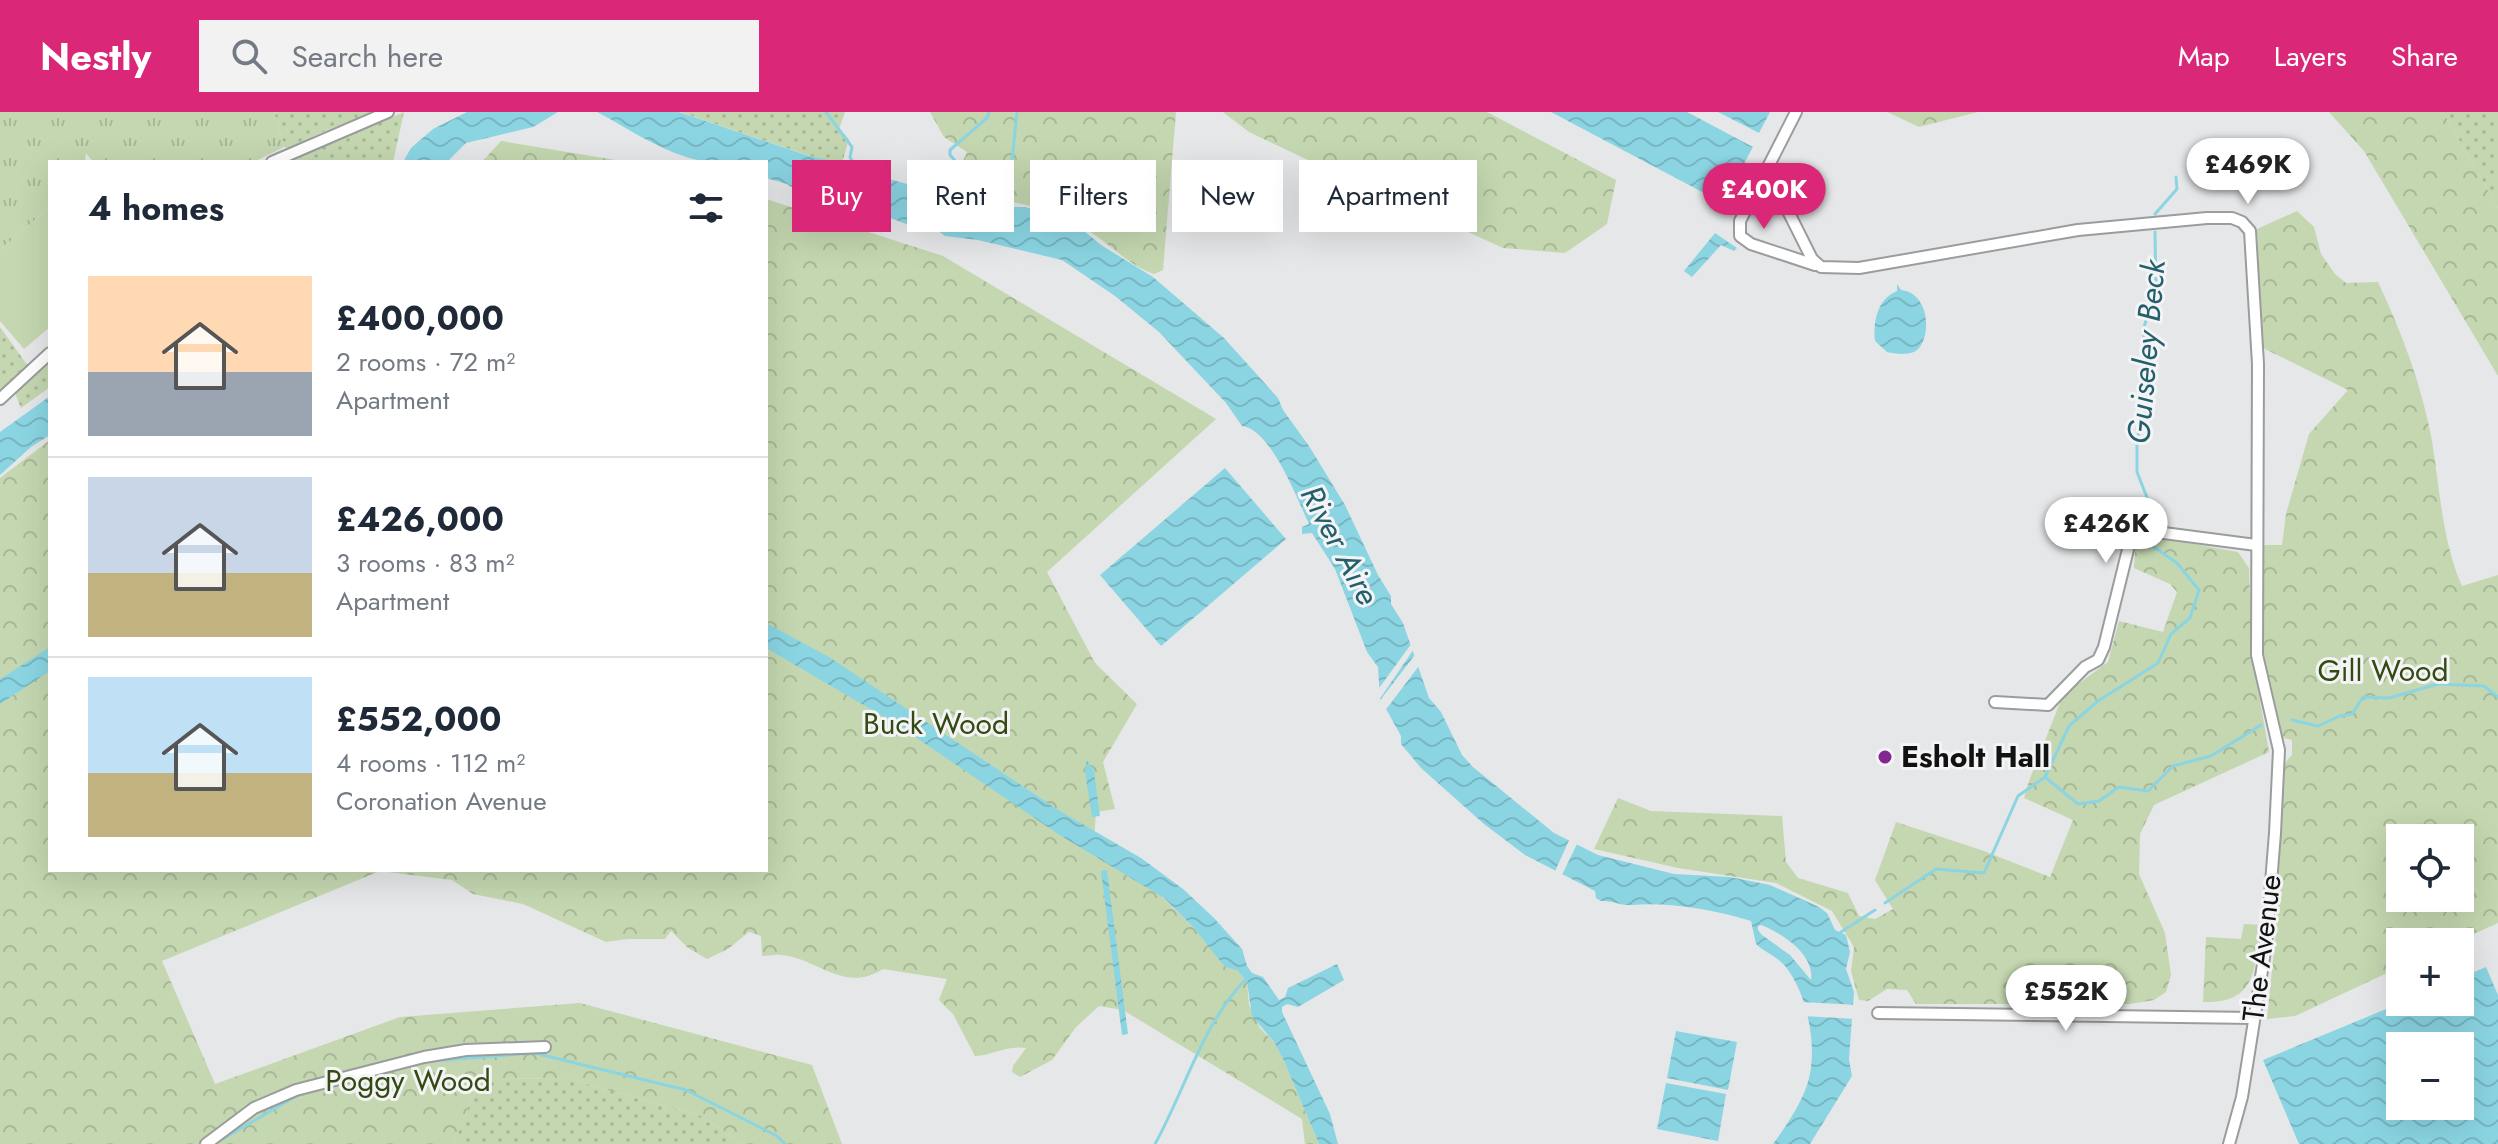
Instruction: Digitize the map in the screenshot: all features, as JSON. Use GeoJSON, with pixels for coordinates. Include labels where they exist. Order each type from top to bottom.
{"type":"FeatureCollection","features":[{"type":"Feature","properties":{"kind":"street"},"geometry":{"type":"LineString","coordinates":[[277,160],[388,112]]}},
{"type":"Feature","properties":{"kind":"street"},"geometry":{"type":"LineString","coordinates":[[1796,112],[1740,221],[1740,236],[1745,242],[1821,267]]}},
{"type":"Feature","properties":{"kind":"street"},"geometry":{"type":"LineString","coordinates":[[1767,169],[1812,259],[1821,267]]}},
{"type":"Feature","properties":{"kind":"street","name":"The Avenue"},"geometry":{"type":"LineString","coordinates":[[1821,267],[1859,268],[2078,230],[2216,218],[2232,218],[2247,226],[2252,237],[2256,318],[2257,655],[2279,750],[2269,919],[2242,1097],[2229,1144]]}},
{"type":"Feature","properties":{"kind":"street"},"geometry":{"type":"LineString","coordinates":[[0,399],[48,355]]}},
{"type":"Feature","properties":{"kind":"street"},"geometry":{"type":"LineString","coordinates":[[1995,702],[2048,705],[2085,667],[2098,660],[2104,647],[2133,529],[2256,545]]}},
{"type":"Feature","properties":{"kind":"street"},"geometry":{"type":"LineString","coordinates":[[1878,1013],[2254,1018]]}},
{"type":"Feature","properties":{"kind":"street"},"geometry":{"type":"LineString","coordinates":[[206,1144],[254,1108],[296,1090],[424,1057],[466,1050],[545,1047]]}},
{"type":"Feature","properties":{"kind":"green space"},"geometry":{"type":"Polygon","coordinates":[[[0,112],[274,112],[284,147],[258,160],[91,160],[86,153],[85,160],[48,160],[48,209],[0,250],[0,112]]]}},
{"type":"Feature","properties":{"kind":"green space"},"geometry":{"type":"Polygon","coordinates":[[[274,112],[375,112],[288,148],[284,147],[274,112]]]}},
{"type":"Feature","properties":{"kind":"green space"},"geometry":{"type":"Polygon","coordinates":[[[404,112],[393,160],[292,160],[404,112]]]}},
{"type":"Feature","properties":{"kind":"green space"},"geometry":{"type":"Polygon","coordinates":[[[680,112],[845,112],[839,129],[849,139],[843,160],[822,160],[680,112]]]}},
{"type":"Feature","properties":{"kind":"green space"},"geometry":{"type":"Polygon","coordinates":[[[930,112],[1176,112],[1163,270],[1154,274],[1145,270],[1090,232],[1156,232],[1156,160],[1030,160],[1030,207],[1014,202],[1014,160],[964,160],[967,152],[944,137],[930,112]]]}},
{"type":"Feature","properties":{"kind":"green space"},"geometry":{"type":"Polygon","coordinates":[[[1223,112],[1487,112],[1616,180],[1607,224],[1565,253],[1503,248],[1468,232],[1477,232],[1477,160],[1308,160],[1249,132],[1223,112]]]}},
{"type":"Feature","properties":{"kind":"green space"},"geometry":{"type":"Polygon","coordinates":[[[1887,112],[1978,112],[1919,127],[1887,112]]]}},
{"type":"Feature","properties":{"kind":"green space"},"geometry":{"type":"Polygon","coordinates":[[[2329,112],[2443,112],[2498,208],[2498,376],[2364,151],[2329,112]]]}},
{"type":"Feature","properties":{"kind":"green space"},"geometry":{"type":"Polygon","coordinates":[[[2443,112],[2498,112],[2498,208],[2443,112]]]}},
{"type":"Feature","properties":{"kind":"green space"},"geometry":{"type":"Polygon","coordinates":[[[501,141],[616,160],[484,160],[501,141]]]}},
{"type":"Feature","properties":{"kind":"green space","name":"Buck Wood"},"geometry":{"type":"Polygon","coordinates":[[[768,200],[792,207],[792,232],[868,232],[943,256],[1216,419],[1047,572],[1095,663],[1137,704],[1103,762],[1115,809],[1096,812],[1093,855],[1156,891],[1193,927],[1225,966],[1237,970],[1247,982],[1249,1005],[1260,1028],[1274,1042],[1284,1061],[1319,1144],[1305,1144],[1302,1119],[1123,1010],[1099,1006],[1076,1027],[1052,1060],[1020,1077],[1012,1072],[1013,1066],[1026,1048],[975,1056],[953,1014],[939,1000],[947,979],[883,969],[869,976],[843,976],[794,957],[762,956],[761,936],[749,932],[728,949],[707,959],[688,948],[671,931],[665,939],[606,942],[523,904],[473,894],[452,880],[388,872],[768,872],[768,200]]]}},
{"type":"Feature","properties":{"kind":"green space"},"geometry":{"type":"Polygon","coordinates":[[[48,209],[48,329],[24,349],[0,321],[0,250],[48,209]]]}},
{"type":"Feature","properties":{"kind":"green space","name":"Gill Wood"},"geometry":{"type":"Polygon","coordinates":[[[2297,211],[2314,227],[2321,254],[2335,274],[2346,283],[2378,282],[2403,340],[2423,400],[2446,533],[2462,586],[2498,575],[2498,923],[2474,934],[2474,928],[2386,928],[2386,974],[2295,1016],[2267,1019],[2276,931],[2284,764],[2292,755],[2292,740],[2280,737],[2262,651],[2263,545],[2282,545],[2286,514],[2309,434],[2348,390],[2261,347],[2257,229],[2297,211]]]}},
{"type":"Feature","properties":{"kind":"green space"},"geometry":{"type":"Polygon","coordinates":[[[0,327],[28,366],[0,395],[0,327]]]}},
{"type":"Feature","properties":{"kind":"green space"},"geometry":{"type":"Polygon","coordinates":[[[48,363],[48,388],[21,408],[15,393],[48,363]]]}},
{"type":"Feature","properties":{"kind":"green space","name":"Buck Wood"},"geometry":{"type":"Polygon","coordinates":[[[48,442],[48,872],[378,872],[162,961],[215,1084],[400,1017],[580,1003],[812,1065],[842,1144],[742,1144],[702,1116],[565,1078],[480,1079],[453,1144],[0,1144],[0,478],[48,442]]]}},
{"type":"Feature","properties":{"kind":"green space"},"geometry":{"type":"Polygon","coordinates":[[[2144,535],[2238,552],[2249,568],[2252,654],[2269,752],[2154,805],[2140,834],[2139,874],[2165,933],[2171,975],[2166,992],[2154,1000],[2130,1004],[1916,1004],[1907,990],[1887,989],[1868,1001],[1859,1000],[1851,971],[1854,947],[1832,911],[1776,883],[1678,868],[1594,849],[1618,798],[1651,811],[1782,816],[1786,862],[1798,878],[1848,893],[1859,916],[1875,919],[1893,909],[1875,880],[1896,822],[2050,877],[2073,820],[2024,798],[2063,695],[2108,662],[2119,621],[2163,632],[2177,592],[2170,584],[2134,568],[2136,540],[2144,535]]]}},
{"type":"Feature","properties":{"kind":"green space"},"geometry":{"type":"Polygon","coordinates":[[[2244,924],[2261,925],[2250,980],[2235,997],[2203,1002],[2206,937],[2241,939],[2244,924]]]}},
{"type":"Feature","properties":{"kind":"green space"},"geometry":{"type":"Polygon","coordinates":[[[565,1078],[702,1116],[742,1144],[453,1144],[480,1079],[565,1078]]]}},
{"type":"Feature","properties":{"kind":"water"},"geometry":{"type":"Polygon","coordinates":[[[467,112],[558,112],[533,127],[466,143],[449,160],[404,160],[411,148],[433,129],[467,112]]]}},
{"type":"Feature","properties":{"kind":"water","name":"River Aire"},"geometry":{"type":"Polygon","coordinates":[[[597,112],[679,112],[828,160],[792,160],[792,188],[768,179],[768,160],[695,160],[674,153],[597,112]]]}},
{"type":"Feature","properties":{"kind":"water"},"geometry":{"type":"Polygon","coordinates":[[[1551,112],[1687,112],[1753,147],[1723,203],[1551,112]]]}},
{"type":"Feature","properties":{"kind":"water"},"geometry":{"type":"Polygon","coordinates":[[[1718,112],[1770,112],[1759,133],[1718,112]]]}},
{"type":"Feature","properties":{"kind":"water","name":"River Aire"},"geometry":{"type":"Polygon","coordinates":[[[891,179],[907,184],[907,224],[891,218],[891,179]]]}},
{"type":"Feature","properties":{"kind":"water","name":"River Aire"},"geometry":{"type":"Polygon","coordinates":[[[1014,207],[1030,208],[1030,232],[1085,232],[1153,277],[1224,338],[1278,398],[1345,505],[1403,623],[1429,698],[1441,712],[1462,755],[1554,833],[1598,855],[1674,874],[1730,877],[1770,885],[1827,913],[1835,930],[1846,935],[1850,952],[1846,969],[1854,992],[1849,1059],[1852,1076],[1810,1144],[1773,1144],[1797,1108],[1807,1085],[1812,1056],[1811,1040],[1805,1007],[1793,978],[1782,963],[1756,944],[1751,921],[1692,908],[1601,901],[1596,898],[1595,891],[1525,855],[1484,824],[1421,768],[1401,744],[1401,736],[1380,698],[1378,667],[1367,652],[1335,569],[1312,533],[1302,534],[1302,527],[1309,524],[1282,467],[1263,439],[1242,426],[1226,403],[1159,332],[1115,296],[1062,260],[978,240],[945,236],[940,232],[1014,232],[1014,207]],[[1758,926],[1762,935],[1790,955],[1811,980],[1808,962],[1795,946],[1769,929],[1758,926]]]}},
{"type":"Feature","properties":{"kind":"water"},"geometry":{"type":"Polygon","coordinates":[[[1715,233],[1737,248],[1734,251],[1721,245],[1692,277],[1684,271],[1715,233]]]}},
{"type":"Feature","properties":{"kind":"water"},"geometry":{"type":"Polygon","coordinates":[[[1897,284],[1901,290],[1919,300],[1926,319],[1920,347],[1908,354],[1887,352],[1875,341],[1878,312],[1885,300],[1897,291],[1897,284]]]}},
{"type":"Feature","properties":{"kind":"water"},"geometry":{"type":"Polygon","coordinates":[[[48,397],[48,436],[0,475],[0,432],[48,397]]]}},
{"type":"Feature","properties":{"kind":"water"},"geometry":{"type":"Polygon","coordinates":[[[1225,468],[1286,539],[1161,646],[1100,575],[1225,468]]]}},
{"type":"Feature","properties":{"kind":"water"},"geometry":{"type":"Polygon","coordinates":[[[768,624],[829,657],[1060,811],[1141,858],[1183,889],[1214,918],[1242,949],[1252,973],[1263,977],[1279,1000],[1285,997],[1288,988],[1337,964],[1344,980],[1298,1007],[1287,1004],[1282,1007],[1282,1012],[1330,1114],[1338,1144],[1319,1144],[1284,1061],[1274,1042],[1252,1016],[1247,982],[1237,970],[1225,967],[1193,927],[1164,898],[1058,834],[896,724],[768,649],[768,624]]]}},
{"type":"Feature","properties":{"kind":"water"},"geometry":{"type":"Polygon","coordinates":[[[48,648],[48,672],[0,704],[0,679],[48,648]]]}},
{"type":"Feature","properties":{"kind":"water"},"geometry":{"type":"Polygon","coordinates":[[[1087,760],[1094,771],[1100,816],[1092,817],[1085,772],[1087,760]]]}},
{"type":"Feature","properties":{"kind":"water"},"geometry":{"type":"Polygon","coordinates":[[[1107,870],[1128,1034],[1122,1035],[1101,871],[1107,870]]]}},
{"type":"Feature","properties":{"kind":"water"},"geometry":{"type":"Polygon","coordinates":[[[2486,967],[2498,995],[2498,1144],[2299,1144],[2263,1060],[2386,1009],[2386,1016],[2474,1016],[2474,972],[2486,967]]]}},
{"type":"Feature","properties":{"kind":"water"},"geometry":{"type":"Polygon","coordinates":[[[1676,1031],[1737,1042],[1728,1090],[1667,1078],[1676,1031]]]}},
{"type":"Feature","properties":{"kind":"water"},"geometry":{"type":"Polygon","coordinates":[[[1666,1083],[1726,1094],[1718,1141],[1657,1129],[1666,1083]]]}},
{"type":"Feature","properties":{"kind":"pier"},"geometry":{"type":"Polygon","coordinates":[[[1414,640],[1416,646],[1379,700],[1377,691],[1414,640]]]}},
{"type":"Feature","properties":{"kind":"pier"},"geometry":{"type":"Polygon","coordinates":[[[1418,651],[1422,662],[1384,712],[1378,703],[1418,651]]]}},
{"type":"Feature","properties":{"kind":"pier"},"geometry":{"type":"Polygon","coordinates":[[[1570,838],[1578,842],[1560,879],[1553,876],[1570,838]]]}},
{"type":"Feature","properties":{"kind":"pier"},"geometry":{"type":"Polygon","coordinates":[[[1801,1002],[1859,1005],[1855,1019],[1804,1016],[1801,1002]]]}},
{"type":"Feature","properties":{"kind":"waterway"},"geometry":{"type":"LineString","coordinates":[[826,112],[852,147],[852,160]]}},
{"type":"Feature","properties":{"kind":"waterway"},"geometry":{"type":"LineString","coordinates":[[954,160],[950,150],[987,118],[989,112]]}},
{"type":"Feature","properties":{"kind":"waterway"},"geometry":{"type":"LineString","coordinates":[[1012,160],[1017,112]]}},
{"type":"Feature","properties":{"kind":"waterway","name":"Guiseley Beck"},"geometry":{"type":"LineString","coordinates":[[2155,214],[2177,189],[2176,177]]}},
{"type":"Feature","properties":{"kind":"waterway","name":"Guiseley Beck"},"geometry":{"type":"LineString","coordinates":[[2149,519],[2148,500],[2137,472],[2137,439],[2146,407],[2144,327],[2156,288],[2155,232]]}},
{"type":"Feature","properties":{"kind":"waterway","name":"Guiseley Beck"},"geometry":{"type":"LineString","coordinates":[[1885,903],[1936,869],[1984,873],[2018,796],[2045,777],[2069,726],[2098,701],[2158,663],[2171,634],[2190,618],[2199,590],[2177,563],[2151,545],[2150,537]]}},
{"type":"Feature","properties":{"kind":"waterway"},"geometry":{"type":"LineString","coordinates":[[2292,720],[2318,726],[2352,714],[2363,697],[2389,698],[2438,684],[2484,686],[2498,697]]}},
{"type":"Feature","properties":{"kind":"waterway"},"geometry":{"type":"LineString","coordinates":[[2045,777],[2078,804],[2099,801],[2119,787],[2148,791],[2173,766],[2211,756],[2261,725]]}},
{"type":"Feature","properties":{"kind":"waterway","name":"Guiseley Beck"},"geometry":{"type":"LineString","coordinates":[[1838,934],[1875,910]]}},
{"type":"Feature","properties":{"kind":"waterway"},"geometry":{"type":"LineString","coordinates":[[1155,1144],[1206,1037],[1245,980]]}},
{"type":"Feature","properties":{"kind":"waterway"},"geometry":{"type":"LineString","coordinates":[[432,1061],[534,1053],[686,1090],[777,1136],[785,1144]]}},
{"type":"Feature","properties":{"kind":"waterway"},"geometry":{"type":"LineString","coordinates":[[214,1144],[298,1095],[309,1092]]}},
{"type":"Feature","properties":{"kind":"place","name":"Esholt Hall"},"geometry":{"type":"Point","coordinates":[1885,757]}},
{"type":"Feature","properties":{"kind":"park label","name":"Poggy Wood"},"geometry":{"type":"Point","coordinates":[408,1081]}}]}
